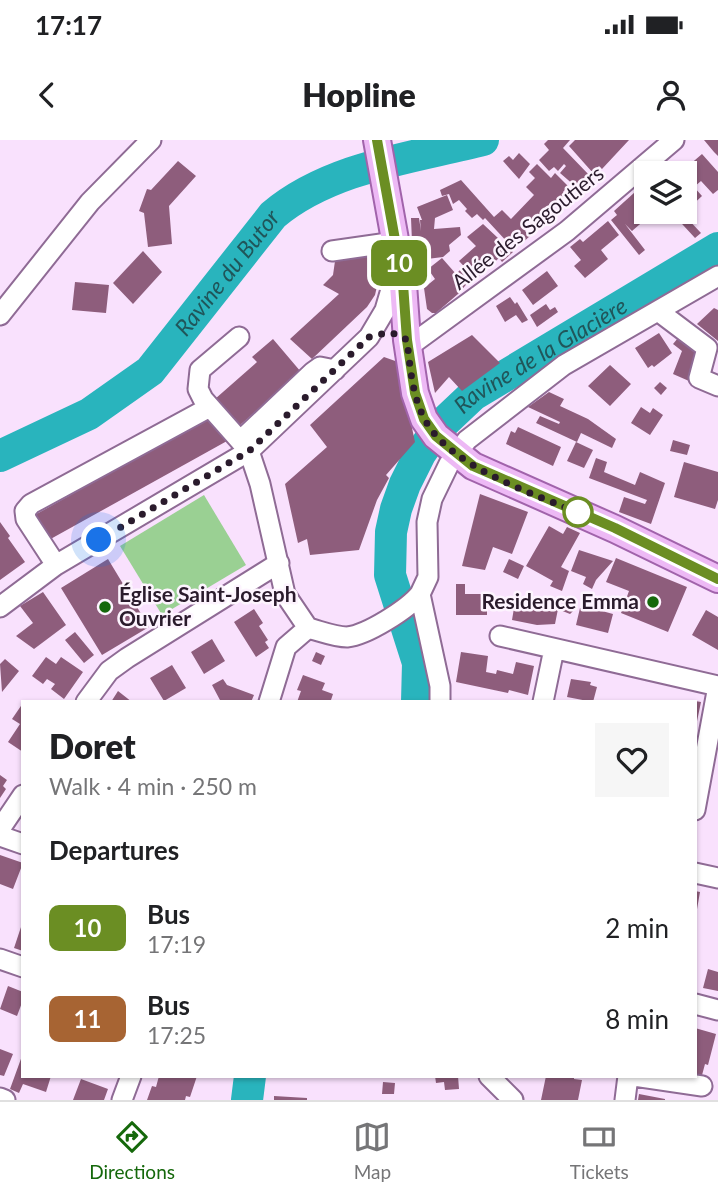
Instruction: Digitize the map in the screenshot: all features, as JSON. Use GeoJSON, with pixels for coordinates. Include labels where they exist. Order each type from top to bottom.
{"type":"FeatureCollection","features":[{"type":"Feature","properties":{"kind":"main road"},"geometry":{"type":"LineString","coordinates":[[377,140],[403,284],[407,344],[415,393],[424,419],[436,436],[473,466],[615,528],[718,579]]}},
{"type":"Feature","properties":{"kind":"street"},"geometry":{"type":"LineString","coordinates":[[0,315],[90,202],[151,140]]}},
{"type":"Feature","properties":{"kind":"street","name":"Allée des Sagoutiers"},"geometry":{"type":"LineString","coordinates":[[407,344],[567,231],[674,140]]}},
{"type":"Feature","properties":{"kind":"street"},"geometry":{"type":"LineString","coordinates":[[0,607],[56,565],[244,446],[335,370],[369,337],[385,310],[397,251],[332,251]]}},
{"type":"Feature","properties":{"kind":"street"},"geometry":{"type":"LineString","coordinates":[[239,337],[200,370],[198,389],[209,407],[244,446],[260,484],[285,594],[309,628],[347,636],[363,632],[416,599],[428,577],[428,522],[432,499],[451,450],[564,365],[718,276]]}},
{"type":"Feature","properties":{"kind":"street"},"geometry":{"type":"LineString","coordinates":[[658,311],[707,348],[699,378],[718,386]]}},
{"type":"Feature","properties":{"kind":"street"},"geometry":{"type":"LineString","coordinates":[[369,337],[393,332],[407,344]]}},
{"type":"Feature","properties":{"kind":"street"},"geometry":{"type":"LineString","coordinates":[[56,565],[26,519],[25,511],[31,504],[209,407]]}},
{"type":"Feature","properties":{"kind":"street"},"geometry":{"type":"LineString","coordinates":[[87,700],[109,671],[127,658],[279,563]]}},
{"type":"Feature","properties":{"kind":"street"},"geometry":{"type":"LineString","coordinates":[[416,599],[440,686],[440,700]]}},
{"type":"Feature","properties":{"kind":"street"},"geometry":{"type":"LineString","coordinates":[[270,700],[286,647],[309,628]]}},
{"type":"Feature","properties":{"kind":"street"},"geometry":{"type":"LineString","coordinates":[[500,636],[718,686],[697,799]]}},
{"type":"Feature","properties":{"kind":"street"},"geometry":{"type":"LineString","coordinates":[[543,700],[554,649]]}},
{"type":"Feature","properties":{"kind":"street"},"geometry":{"type":"LineString","coordinates":[[0,829],[21,798]]}},
{"type":"Feature","properties":{"kind":"street"},"geometry":{"type":"LineString","coordinates":[[0,836],[21,844]]}},
{"type":"Feature","properties":{"kind":"street"},"geometry":{"type":"LineString","coordinates":[[697,873],[718,878]]}},
{"type":"Feature","properties":{"kind":"street"},"geometry":{"type":"LineString","coordinates":[[0,959],[21,966]]}},
{"type":"Feature","properties":{"kind":"street"},"geometry":{"type":"LineString","coordinates":[[697,1005],[718,1010]]}},
{"type":"Feature","properties":{"kind":"street"},"geometry":{"type":"LineString","coordinates":[[122,1100],[130,1078]]}},
{"type":"Feature","properties":{"kind":"street"},"geometry":{"type":"LineString","coordinates":[[491,1078],[513,1100]]}},
{"type":"Feature","properties":{"kind":"street"},"geometry":{"type":"LineString","coordinates":[[625,1100],[628,1078]]}},
{"type":"Feature","properties":{"kind":"street"},"geometry":{"type":"LineString","coordinates":[[648,1078],[702,1086]]}},
{"type":"Feature","properties":{"kind":"green space"},"geometry":{"type":"Polygon","coordinates":[[[204,495],[246,565],[162,615],[120,546],[204,495]]]}},
{"type":"Feature","properties":{"kind":"building"},"geometry":{"type":"Polygon","coordinates":[[[548,140],[570,140],[563,148],[591,177],[584,184],[580,180],[575,186],[560,173],[566,166],[564,164],[558,171],[554,167],[549,171],[539,160],[549,150],[544,144],[548,140]]]}},
{"type":"Feature","properties":{"kind":"building"},"geometry":{"type":"Polygon","coordinates":[[[575,140],[629,140],[602,169],[599,166],[593,173],[569,146],[575,140]]]}},
{"type":"Feature","properties":{"kind":"building"},"geometry":{"type":"Polygon","coordinates":[[[704,140],[718,140],[718,156],[714,152],[704,140]]]}},
{"type":"Feature","properties":{"kind":"building"},"geometry":{"type":"Polygon","coordinates":[[[519,153],[530,164],[519,179],[503,161],[509,156],[513,160],[519,153]]]}},
{"type":"Feature","properties":{"kind":"building"},"geometry":{"type":"Polygon","coordinates":[[[702,154],[718,172],[718,190],[713,194],[701,181],[697,184],[697,161],[694,161],[702,154]]]}},
{"type":"Feature","properties":{"kind":"building"},"geometry":{"type":"Polygon","coordinates":[[[178,161],[196,176],[169,206],[172,244],[148,247],[144,213],[139,211],[147,189],[151,190],[178,161]]]}},
{"type":"Feature","properties":{"kind":"building"},"geometry":{"type":"Polygon","coordinates":[[[537,164],[551,178],[555,173],[568,186],[563,192],[566,195],[556,206],[552,202],[525,231],[530,236],[520,245],[514,239],[509,244],[485,218],[483,220],[477,214],[472,218],[459,200],[453,204],[449,194],[442,196],[440,190],[461,180],[494,217],[502,210],[511,219],[534,195],[526,187],[535,178],[529,172],[537,164]]]}},
{"type":"Feature","properties":{"kind":"building"},"geometry":{"type":"Polygon","coordinates":[[[634,193],[634,224],[640,224],[632,231],[625,224],[645,250],[639,255],[611,220],[617,215],[614,211],[634,193]]]}},
{"type":"Feature","properties":{"kind":"building"},"geometry":{"type":"Polygon","coordinates":[[[447,195],[453,210],[435,218],[434,229],[460,227],[461,235],[449,245],[450,251],[443,257],[411,261],[410,252],[421,251],[420,241],[412,242],[411,218],[419,218],[421,231],[422,220],[417,207],[447,195]]]}},
{"type":"Feature","properties":{"kind":"building"},"geometry":{"type":"Polygon","coordinates":[[[608,221],[619,235],[601,250],[608,259],[585,278],[574,266],[581,260],[570,247],[580,239],[583,242],[608,221]]]}},
{"type":"Feature","properties":{"kind":"building"},"geometry":{"type":"Polygon","coordinates":[[[483,224],[513,252],[502,262],[499,258],[476,279],[459,261],[476,246],[467,237],[483,224]]]}},
{"type":"Feature","properties":{"kind":"building"},"geometry":{"type":"Polygon","coordinates":[[[682,224],[693,224],[701,233],[695,238],[682,224]]]}},
{"type":"Feature","properties":{"kind":"building"},"geometry":{"type":"Polygon","coordinates":[[[143,251],[162,272],[133,304],[113,283],[143,251]]]}},
{"type":"Feature","properties":{"kind":"building"},"geometry":{"type":"Polygon","coordinates":[[[380,255],[381,269],[375,295],[367,307],[312,359],[290,339],[339,294],[323,285],[333,275],[335,261],[380,255]]]}},
{"type":"Feature","properties":{"kind":"building"},"geometry":{"type":"Polygon","coordinates":[[[442,258],[456,274],[462,268],[471,279],[458,294],[436,313],[432,313],[427,309],[424,288],[435,279],[428,269],[442,258]]]}},
{"type":"Feature","properties":{"kind":"building"},"geometry":{"type":"Polygon","coordinates":[[[547,271],[558,286],[533,305],[522,290],[547,271]]]}},
{"type":"Feature","properties":{"kind":"building"},"geometry":{"type":"Polygon","coordinates":[[[75,282],[109,285],[106,313],[72,310],[75,282]]]}},
{"type":"Feature","properties":{"kind":"building"},"geometry":{"type":"Polygon","coordinates":[[[510,297],[515,304],[517,302],[528,320],[522,323],[516,315],[505,322],[496,306],[510,297]]]}},
{"type":"Feature","properties":{"kind":"building"},"geometry":{"type":"Polygon","coordinates":[[[546,304],[550,310],[555,307],[558,312],[537,327],[530,315],[546,304]]]}},
{"type":"Feature","properties":{"kind":"building"},"geometry":{"type":"Polygon","coordinates":[[[714,308],[718,310],[718,341],[697,324],[714,308]]]}},
{"type":"Feature","properties":{"kind":"building"},"geometry":{"type":"Polygon","coordinates":[[[659,333],[672,353],[654,367],[652,365],[648,368],[635,348],[659,333]]]}},
{"type":"Feature","properties":{"kind":"building"},"geometry":{"type":"Polygon","coordinates":[[[472,335],[500,363],[462,391],[449,377],[435,393],[428,362],[472,335]]]}},
{"type":"Feature","properties":{"kind":"building"},"geometry":{"type":"Polygon","coordinates":[[[678,338],[699,355],[689,381],[673,374],[682,351],[673,344],[678,338]]]}},
{"type":"Feature","properties":{"kind":"building"},"geometry":{"type":"Polygon","coordinates":[[[273,339],[301,372],[239,426],[215,399],[257,362],[252,357],[273,339]]]}},
{"type":"Feature","properties":{"kind":"building"},"geometry":{"type":"Polygon","coordinates":[[[384,357],[398,362],[415,442],[386,475],[389,478],[377,500],[359,550],[310,555],[307,539],[298,543],[285,484],[327,447],[310,425],[384,357]]]}},
{"type":"Feature","properties":{"kind":"building"},"geometry":{"type":"Polygon","coordinates":[[[610,365],[631,384],[610,406],[588,386],[610,365]]]}},
{"type":"Feature","properties":{"kind":"building"},"geometry":{"type":"Polygon","coordinates":[[[660,382],[667,388],[661,395],[654,388],[660,382]]]}},
{"type":"Feature","properties":{"kind":"building"},"geometry":{"type":"Polygon","coordinates":[[[549,392],[564,399],[560,406],[588,419],[616,439],[612,448],[581,433],[577,442],[536,423],[540,416],[559,424],[560,422],[528,407],[549,392]]]}},
{"type":"Feature","properties":{"kind":"building"},"geometry":{"type":"Polygon","coordinates":[[[641,407],[650,413],[653,408],[663,415],[650,435],[631,423],[641,407]]]}},
{"type":"Feature","properties":{"kind":"building"},"geometry":{"type":"Polygon","coordinates":[[[213,415],[227,441],[47,541],[33,516],[213,415]]]}},
{"type":"Feature","properties":{"kind":"building"},"geometry":{"type":"Polygon","coordinates":[[[518,427],[561,447],[553,466],[506,444],[511,431],[515,433],[518,427]]]}},
{"type":"Feature","properties":{"kind":"building"},"geometry":{"type":"Polygon","coordinates":[[[673,440],[690,445],[687,455],[670,451],[673,440]]]}},
{"type":"Feature","properties":{"kind":"building"},"geometry":{"type":"Polygon","coordinates":[[[576,442],[593,450],[584,468],[567,461],[576,442]]]}},
{"type":"Feature","properties":{"kind":"building"},"geometry":{"type":"Polygon","coordinates":[[[596,458],[607,462],[604,472],[635,485],[640,472],[665,483],[651,524],[619,512],[624,497],[645,504],[647,500],[589,478],[596,458]]]}},
{"type":"Feature","properties":{"kind":"building"},"geometry":{"type":"Polygon","coordinates":[[[684,462],[718,472],[718,500],[715,509],[674,497],[684,462]]]}},
{"type":"Feature","properties":{"kind":"building"},"geometry":{"type":"Polygon","coordinates":[[[480,494],[528,512],[512,554],[493,547],[485,570],[462,566],[480,494]]]}},
{"type":"Feature","properties":{"kind":"building"},"geometry":{"type":"Polygon","coordinates":[[[0,522],[25,562],[0,580],[0,522]]]}},
{"type":"Feature","properties":{"kind":"building"},"geometry":{"type":"Polygon","coordinates":[[[549,526],[563,534],[567,527],[580,533],[561,567],[569,571],[562,591],[550,586],[553,581],[526,566],[549,526]]]}},
{"type":"Feature","properties":{"kind":"building"},"geometry":{"type":"Polygon","coordinates":[[[579,550],[613,561],[596,580],[592,589],[583,584],[586,577],[571,571],[579,550]]]}},
{"type":"Feature","properties":{"kind":"building","name":"Residence Emma"},"geometry":{"type":"Polygon","coordinates":[[[616,558],[687,587],[668,632],[621,613],[629,591],[606,582],[616,558]]]}},
{"type":"Feature","properties":{"kind":"building","name":"Église Saint-Joseph Ouvrier"},"geometry":{"type":"Polygon","coordinates":[[[108,559],[149,627],[102,655],[61,588],[108,559]]]}},
{"type":"Feature","properties":{"kind":"building"},"geometry":{"type":"Polygon","coordinates":[[[509,559],[524,566],[518,579],[503,572],[509,559]]]}},
{"type":"Feature","properties":{"kind":"building"},"geometry":{"type":"Polygon","coordinates":[[[456,584],[465,584],[465,594],[487,594],[487,615],[456,615],[456,584]]]}},
{"type":"Feature","properties":{"kind":"building"},"geometry":{"type":"Polygon","coordinates":[[[43,592],[66,625],[34,649],[16,636],[33,623],[20,606],[43,592]]]}},
{"type":"Feature","properties":{"kind":"building"},"geometry":{"type":"Polygon","coordinates":[[[564,601],[577,607],[570,614],[560,610],[564,601]]]}},
{"type":"Feature","properties":{"kind":"building"},"geometry":{"type":"Polygon","coordinates":[[[515,602],[558,609],[555,624],[537,625],[512,620],[515,602]]]}},
{"type":"Feature","properties":{"kind":"building"},"geometry":{"type":"Polygon","coordinates":[[[580,608],[613,614],[608,633],[576,625],[580,608]]]}},
{"type":"Feature","properties":{"kind":"building"},"geometry":{"type":"Polygon","coordinates":[[[254,609],[263,623],[259,626],[268,640],[265,642],[269,648],[256,657],[234,622],[254,609]]]}},
{"type":"Feature","properties":{"kind":"building"},"geometry":{"type":"Polygon","coordinates":[[[706,610],[718,617],[718,650],[692,635],[706,610]]]}},
{"type":"Feature","properties":{"kind":"building"},"geometry":{"type":"Polygon","coordinates":[[[75,632],[94,655],[84,663],[65,640],[75,632]]]}},
{"type":"Feature","properties":{"kind":"building"},"geometry":{"type":"Polygon","coordinates":[[[212,639],[225,661],[204,674],[191,652],[212,639]]]}},
{"type":"Feature","properties":{"kind":"building"},"geometry":{"type":"Polygon","coordinates":[[[316,652],[325,656],[321,665],[312,661],[316,652]]]}},
{"type":"Feature","properties":{"kind":"building"},"geometry":{"type":"Polygon","coordinates":[[[461,652],[488,656],[486,672],[496,674],[497,670],[513,674],[516,662],[534,666],[528,695],[456,682],[461,652]]]}},
{"type":"Feature","properties":{"kind":"building"},"geometry":{"type":"Polygon","coordinates":[[[46,657],[56,664],[61,657],[83,672],[64,699],[51,689],[55,684],[47,679],[43,684],[32,676],[46,657]]]}},
{"type":"Feature","properties":{"kind":"building"},"geometry":{"type":"Polygon","coordinates":[[[5,659],[19,671],[2,692],[0,664],[5,659]]]}},
{"type":"Feature","properties":{"kind":"building"},"geometry":{"type":"Polygon","coordinates":[[[172,665],[186,688],[163,700],[150,678],[172,665]]]}},
{"type":"Feature","properties":{"kind":"building"},"geometry":{"type":"Polygon","coordinates":[[[303,675],[325,683],[322,690],[333,694],[331,700],[298,700],[301,691],[297,690],[303,675]]]}},
{"type":"Feature","properties":{"kind":"building"},"geometry":{"type":"Polygon","coordinates":[[[223,679],[227,685],[254,695],[252,700],[220,700],[212,685],[223,679]]]}},
{"type":"Feature","properties":{"kind":"building"},"geometry":{"type":"Polygon","coordinates":[[[571,679],[591,682],[590,685],[597,687],[594,700],[567,697],[571,679]]]}},
{"type":"Feature","properties":{"kind":"building"},"geometry":{"type":"Polygon","coordinates":[[[118,691],[129,700],[112,700],[118,691]]]}},
{"type":"Feature","properties":{"kind":"building"},"geometry":{"type":"Polygon","coordinates":[[[697,701],[701,702],[697,721],[697,701]]]}},
{"type":"Feature","properties":{"kind":"building"},"geometry":{"type":"Polygon","coordinates":[[[21,706],[21,751],[8,742],[20,724],[12,719],[21,706]]]}},
{"type":"Feature","properties":{"kind":"building"},"geometry":{"type":"Polygon","coordinates":[[[0,775],[7,780],[3,786],[6,789],[0,798],[0,775]]]}},
{"type":"Feature","properties":{"kind":"building"},"geometry":{"type":"Polygon","coordinates":[[[0,855],[21,862],[13,889],[0,884],[0,855]]]}},
{"type":"Feature","properties":{"kind":"building"},"geometry":{"type":"Polygon","coordinates":[[[21,927],[21,950],[14,948],[21,927]]]}},
{"type":"Feature","properties":{"kind":"building"},"geometry":{"type":"Polygon","coordinates":[[[708,969],[718,972],[718,991],[703,988],[708,969]]]}},
{"type":"Feature","properties":{"kind":"building"},"geometry":{"type":"Polygon","coordinates":[[[8,986],[21,991],[21,1005],[17,1016],[0,1009],[8,986]]]}},
{"type":"Feature","properties":{"kind":"building"},"geometry":{"type":"Polygon","coordinates":[[[697,1029],[716,1034],[708,1065],[705,1064],[701,1079],[697,1078],[697,1029]]]}},
{"type":"Feature","properties":{"kind":"building"},"geometry":{"type":"Polygon","coordinates":[[[0,1049],[13,1054],[4,1076],[0,1075],[0,1049]]]}},
{"type":"Feature","properties":{"kind":"building"},"geometry":{"type":"Polygon","coordinates":[[[21,1059],[21,1078],[50,1078],[46,1092],[23,1084],[19,1093],[10,1089],[21,1059]]]}},
{"type":"Feature","properties":{"kind":"building"},"geometry":{"type":"Polygon","coordinates":[[[158,1078],[196,1078],[190,1097],[186,1096],[185,1100],[147,1100],[152,1086],[156,1087],[158,1078]]]}},
{"type":"Feature","properties":{"kind":"building"},"geometry":{"type":"Polygon","coordinates":[[[435,1078],[458,1078],[459,1089],[445,1090],[444,1082],[436,1083],[435,1078]]]}},
{"type":"Feature","properties":{"kind":"building"},"geometry":{"type":"Polygon","coordinates":[[[546,1078],[582,1080],[578,1100],[541,1100],[546,1078]]]}},
{"type":"Feature","properties":{"kind":"building"},"geometry":{"type":"Polygon","coordinates":[[[81,1079],[108,1089],[104,1100],[73,1100],[81,1079]]]}},
{"type":"Feature","properties":{"kind":"building"},"geometry":{"type":"Polygon","coordinates":[[[383,1082],[395,1083],[394,1094],[382,1094],[383,1082]]]}},
{"type":"Feature","properties":{"kind":"building"},"geometry":{"type":"Polygon","coordinates":[[[639,1094],[665,1099],[665,1100],[638,1100],[639,1094]]]}},
{"type":"Feature","properties":{"kind":"building"},"geometry":{"type":"Polygon","coordinates":[[[274,1096],[307,1098],[307,1100],[274,1100],[274,1096]]]}},
{"type":"Feature","properties":{"kind":"waterway","name":"Ravine du Butor"},"geometry":{"type":"LineString","coordinates":[[0,456],[89,414],[150,371],[273,215],[295,199],[320,186],[373,166],[483,140]]}},
{"type":"Feature","properties":{"kind":"waterway","name":"Ravine de la Glacière"},"geometry":{"type":"LineString","coordinates":[[417,700],[418,663],[390,575],[391,532],[396,509],[420,454],[438,428],[473,395],[718,248]]}},
{"type":"Feature","properties":{"kind":"waterway","name":"Ravine de la Glacière"},"geometry":{"type":"LineString","coordinates":[[247,1100],[250,1078]]}},
{"type":"Feature","properties":{"kind":"bus line","name":"10"},"geometry":{"type":"LineString","coordinates":[[377,140],[403,284],[407,340],[415,393],[424,419],[436,436],[473,466],[615,528],[718,579]]}},
{"type":"Feature","properties":{"kind":"place","name":"Residence Emma"},"geometry":{"type":"Point","coordinates":[653,602]}},
{"type":"Feature","properties":{"kind":"place","name":"Église Saint-Joseph Ouvrier"},"geometry":{"type":"Point","coordinates":[105,607]}},
{"type":"Feature","properties":{"kind":"route"},"geometry":{"type":"LineString","coordinates":[[99,540],[249,451],[369,337],[389,332],[407,340],[415,393],[424,419],[436,436],[473,466],[586,516],[578,512]]}}]}
